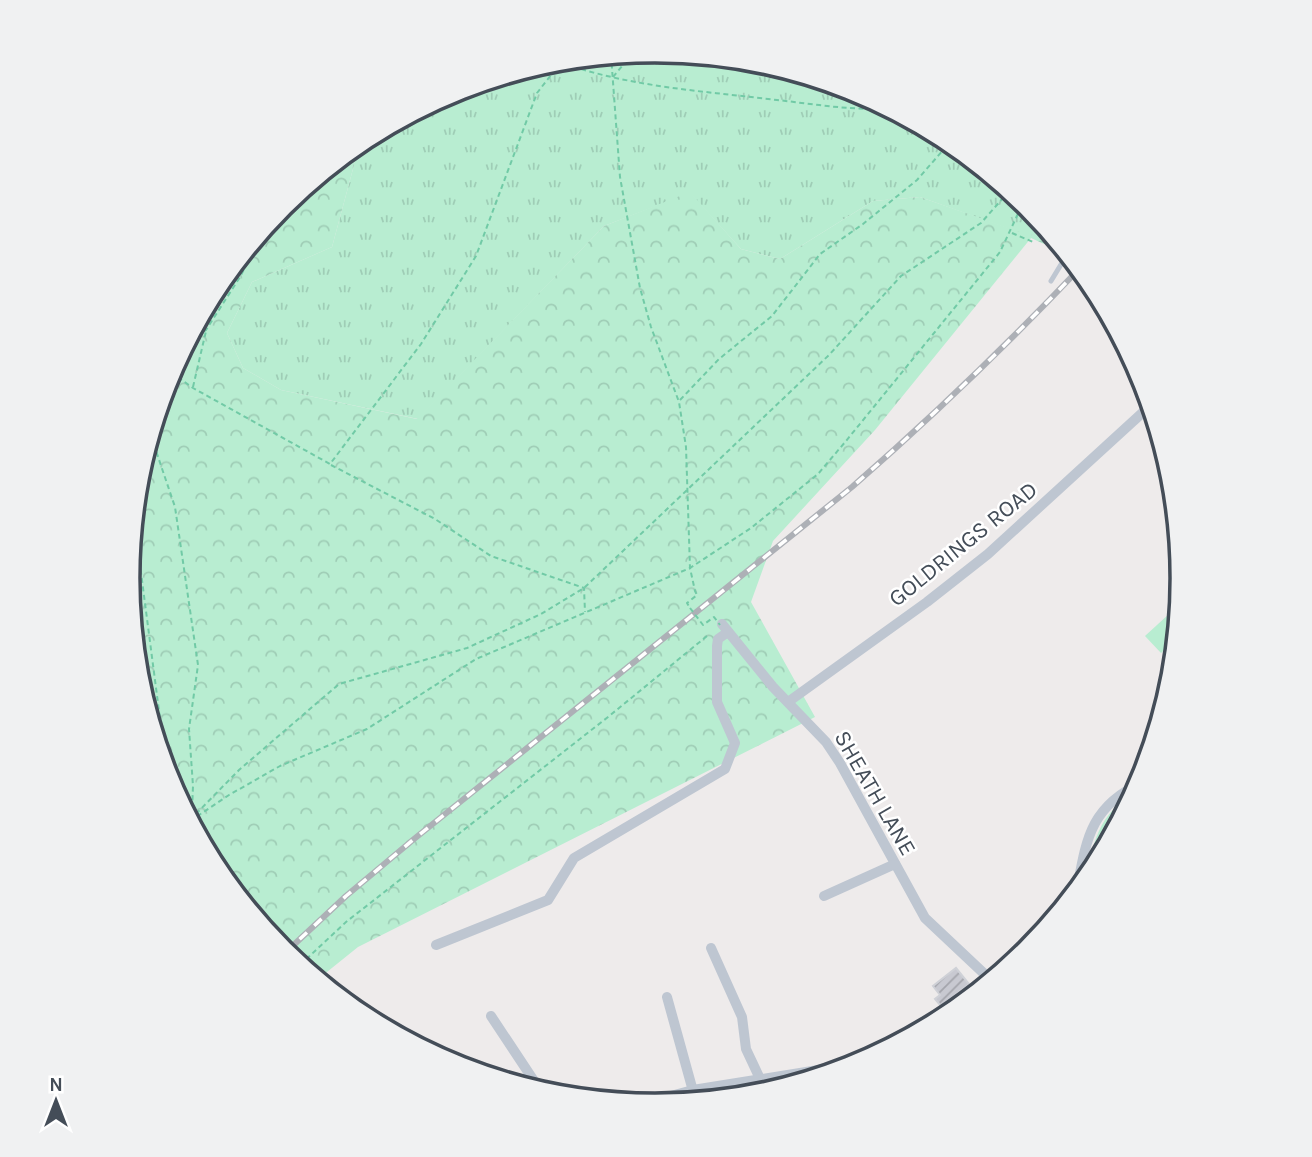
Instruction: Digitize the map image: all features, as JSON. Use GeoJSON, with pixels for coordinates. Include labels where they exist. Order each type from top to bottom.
{"type":"FeatureCollection","features":[{"type":"Feature","properties":{"kind":"street","name":"GOLDRINGS ROAD"},"geometry":{"type":"LineString","coordinates":[[788,702],[988,555],[1144,412]]}},
{"type":"Feature","properties":{"kind":"street","name":"SHEATH LANE"},"geometry":{"type":"LineString","coordinates":[[724,627],[826,742],[925,918],[985,975]]}},
{"type":"Feature","properties":{"kind":"street"},"geometry":{"type":"LineString","coordinates":[[436,945],[548,900],[574,858],[724,769],[734,743],[717,702],[717,646],[724,627]]}},
{"type":"Feature","properties":{"kind":"street"},"geometry":{"type":"LineString","coordinates":[[1082,870],[1091,827],[1103,810],[1124,793]]}},
{"type":"Feature","properties":{"kind":"street"},"geometry":{"type":"LineString","coordinates":[[824,897],[895,864]]}},
{"type":"Feature","properties":{"kind":"street"},"geometry":{"type":"LineString","coordinates":[[711,948],[742,1017],[746,1049],[761,1081]]}},
{"type":"Feature","properties":{"kind":"street"},"geometry":{"type":"LineString","coordinates":[[667,997],[694,1091]]}},
{"type":"Feature","properties":{"kind":"street"},"geometry":{"type":"LineString","coordinates":[[491,1016],[532,1078]]}},
{"type":"Feature","properties":{"kind":"street"},"geometry":{"type":"LineString","coordinates":[[686,1093],[785,1077]]}},
{"type":"Feature","properties":{"kind":"lane"},"geometry":{"type":"LineString","coordinates":[[1051,281],[1063,262]]}},
{"type":"Feature","properties":{"kind":"path"},"geometry":{"type":"LineString","coordinates":[[612,78],[624,64]]}},
{"type":"Feature","properties":{"kind":"path"},"geometry":{"type":"LineString","coordinates":[[307,958],[346,922],[724,627],[714,617],[703,625],[687,603],[697,595],[690,568],[687,447],[678,402],[640,288],[620,177],[611,65]]}},
{"type":"Feature","properties":{"kind":"path"},"geometry":{"type":"LineString","coordinates":[[581,68],[612,78],[681,89],[865,108]]}},
{"type":"Feature","properties":{"kind":"path"},"geometry":{"type":"LineString","coordinates":[[330,464],[421,344],[476,256],[537,93],[552,74]]}},
{"type":"Feature","properties":{"kind":"path"},"geometry":{"type":"LineString","coordinates":[[678,402],[719,359],[772,316],[820,254],[863,224],[917,180],[943,151]]}},
{"type":"Feature","properties":{"kind":"path"},"geometry":{"type":"LineString","coordinates":[[197,812],[239,770],[339,684],[467,648],[541,614],[584,589],[829,355],[901,276],[981,223],[1003,198]]}},
{"type":"Feature","properties":{"kind":"path"},"geometry":{"type":"LineString","coordinates":[[199,815],[280,766],[366,729],[476,659],[690,568],[751,528],[818,474],[1000,252],[1020,213]]}},
{"type":"Feature","properties":{"kind":"path"},"geometry":{"type":"LineString","coordinates":[[1011,233],[1032,242]]}},
{"type":"Feature","properties":{"kind":"path"},"geometry":{"type":"LineString","coordinates":[[193,388],[206,330],[244,268]]}},
{"type":"Feature","properties":{"kind":"path"},"geometry":{"type":"LineString","coordinates":[[181,379],[330,464],[435,519],[491,556],[584,589]]}},
{"type":"Feature","properties":{"kind":"path"},"geometry":{"type":"LineString","coordinates":[[156,453],[175,507],[198,665],[189,729],[192,802]]}},
{"type":"Feature","properties":{"kind":"path"},"geometry":{"type":"LineString","coordinates":[[141,569],[160,718]]}},
{"type":"Feature","properties":{"kind":"path"},"geometry":{"type":"LineString","coordinates":[[584,589],[586,614]]}},
{"type":"Feature","properties":{"kind":"green space"},"geometry":{"type":"Polygon","coordinates":[[[656,63],[723,67],[757,73],[822,90],[853,102],[914,132],[942,150],[996,191],[1034,229],[1032,237],[920,197],[873,201],[780,259],[741,249],[690,193],[604,226],[418,419],[281,390],[243,368],[227,333],[252,282],[332,247],[355,161],[398,132],[459,102],[523,81],[589,67],[656,63]]]}},
{"type":"Feature","properties":{"kind":"green space"},"geometry":{"type":"Polygon","coordinates":[[[355,161],[332,247],[252,282],[227,333],[243,368],[281,390],[417,419],[604,226],[690,192],[741,249],[780,259],[873,201],[920,197],[1032,236],[1034,228],[1047,243],[1031,238],[875,430],[773,541],[751,602],[815,717],[358,947],[325,973],[268,918],[227,865],[194,806],[168,744],[150,679],[145,646],[140,578],[145,511],[150,478],[168,413],[194,351],[227,292],[291,214],[355,161]]]}},
{"type":"Feature","properties":{"kind":"green space"},"geometry":{"type":"Polygon","coordinates":[[[1170,613],[1167,648],[1161,653],[1145,636],[1170,613]]]}},
{"type":"Feature","properties":{"kind":"green space"},"geometry":{"type":"Polygon","coordinates":[[[1118,805],[1091,855],[1099,831],[1118,805]]]}},
{"type":"Feature","properties":{"kind":"building"},"geometry":{"type":"Polygon","coordinates":[[[956,968],[969,984],[941,1006],[935,999],[940,995],[933,986],[956,968]]]}},
{"type":"Feature","properties":{"kind":"railway"},"geometry":{"type":"LineString","coordinates":[[293,945],[346,896],[414,839],[852,487],[968,380],[1073,275]]}}]}
